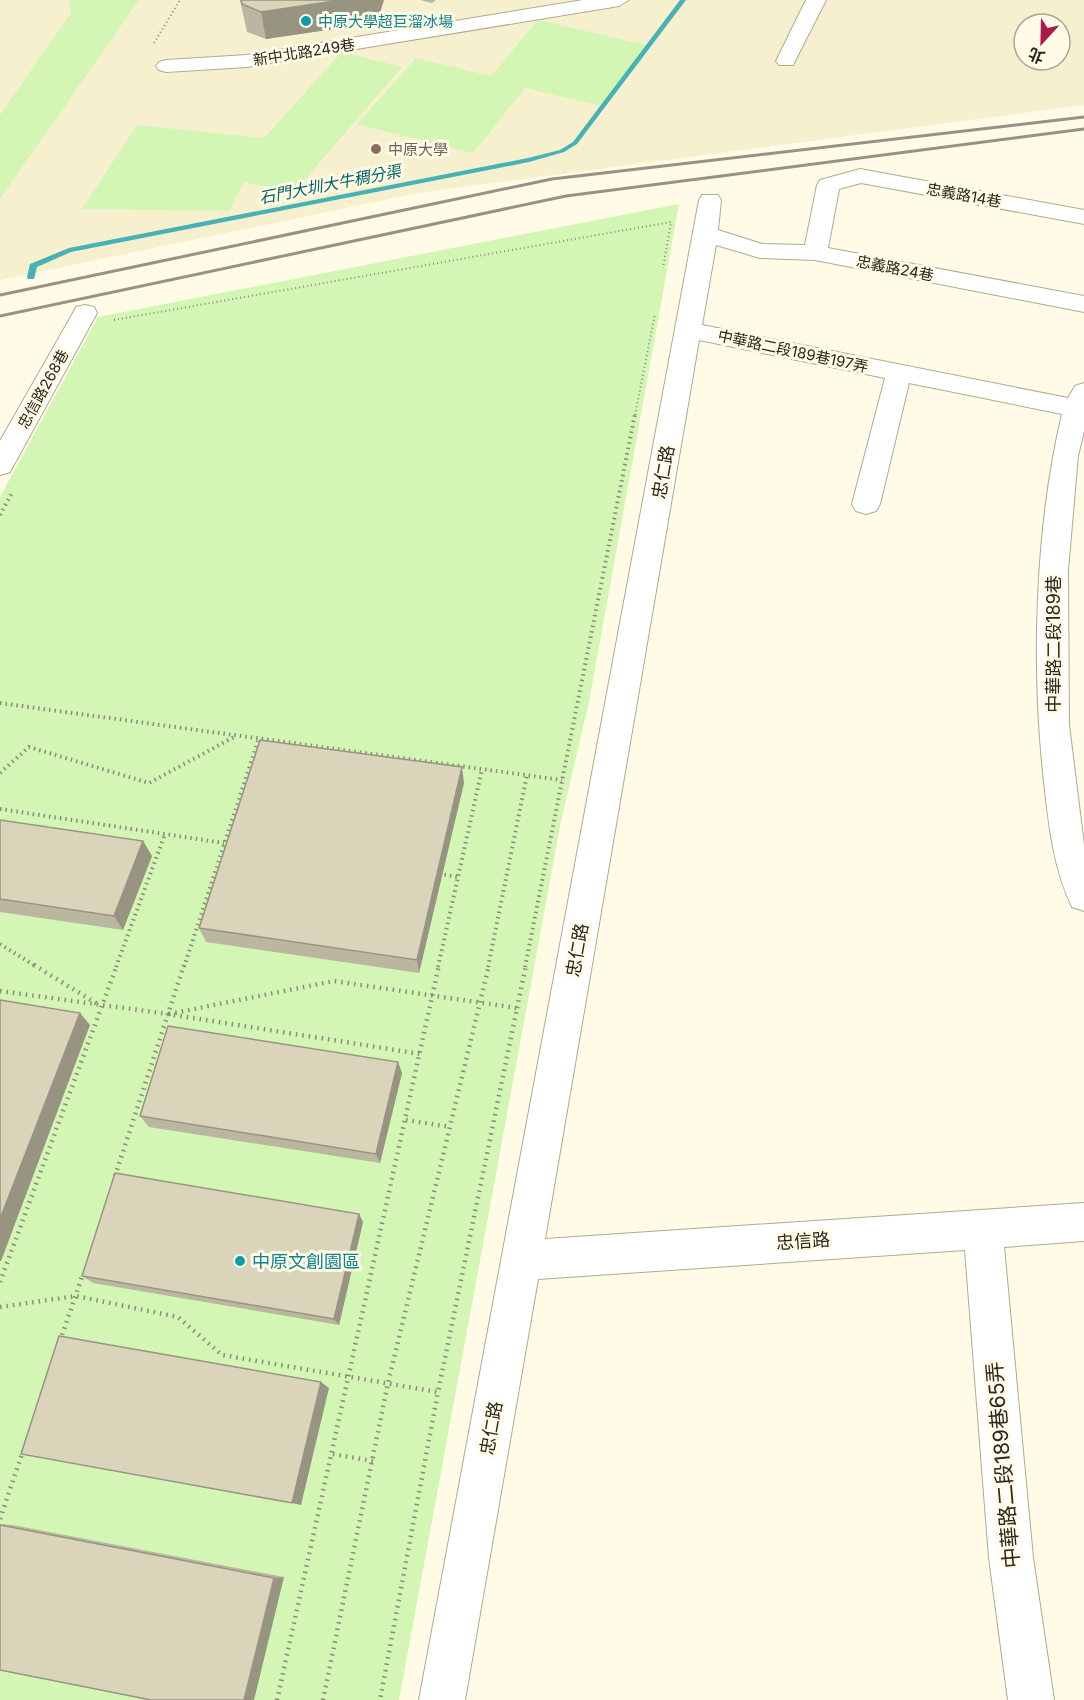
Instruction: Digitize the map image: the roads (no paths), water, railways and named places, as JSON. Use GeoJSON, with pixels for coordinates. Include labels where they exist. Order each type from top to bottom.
{"type":"FeatureCollection","features":[{"type":"Feature","properties":{"kind":"lane","name":"新中北路249巷"},"geometry":{"type":"LineString","coordinates":[[166,66],[247,61],[619,0]]}},
{"type":"Feature","properties":{"kind":"lane"},"geometry":{"type":"LineString","coordinates":[[786,61],[816,0]]}},
{"type":"Feature","properties":{"kind":"lane","name":"忠義路14巷"},"geometry":{"type":"LineString","coordinates":[[815,253],[828,185],[860,176],[1084,217]]}},
{"type":"Feature","properties":{"kind":"lane","name":"忠仁路"},"geometry":{"type":"LineString","coordinates":[[442,1700],[706,234],[710,200]]}},
{"type":"Feature","properties":{"kind":"lane","name":"忠義路24巷"},"geometry":{"type":"LineString","coordinates":[[706,234],[760,251],[815,253],[1084,304]]}},
{"type":"Feature","properties":{"kind":"lane","name":"忠信路268巷"},"geometry":{"type":"LineString","coordinates":[[9,474],[95,317]]}},
{"type":"Feature","properties":{"kind":"lane","name":"中華路二段189巷197弄"},"geometry":{"type":"LineString","coordinates":[[688,330],[899,373],[1080,400]]}},
{"type":"Feature","properties":{"kind":"lane"},"geometry":{"type":"LineString","coordinates":[[866,504],[899,373]]}},
{"type":"Feature","properties":{"kind":"lane","name":"中華路二段189巷"},"geometry":{"type":"LineString","coordinates":[[1080,400],[1065,456],[1054,570],[1053,725],[1068,849],[1084,896]]}},
{"type":"Feature","properties":{"kind":"lane","name":"忠信路"},"geometry":{"type":"LineString","coordinates":[[521,1260],[1084,1222]]}},
{"type":"Feature","properties":{"kind":"lane","name":"中華路二段189巷65弄"},"geometry":{"type":"LineString","coordinates":[[982,1229],[1011,1558],[1031,1700]]}},
{"type":"Feature","properties":{"kind":"waterway","name":"石門大圳大牛稠分渠"},"geometry":{"type":"LineString","coordinates":[[31,277],[33,266],[69,250],[529,160],[562,151],[575,143],[683,0]]}},
{"type":"Feature","properties":{"kind":"railway"},"geometry":{"type":"LineString","coordinates":[[0,295],[552,179],[1084,117]]}},
{"type":"Feature","properties":{"kind":"railway"},"geometry":{"type":"LineString","coordinates":[[0,316],[566,196],[1084,129]]}},
{"type":"Feature","properties":{"kind":"place","name":"中原大學超巨溜冰場"},"geometry":{"type":"Point","coordinates":[306,21]}},
{"type":"Feature","properties":{"kind":"place","name":"中原大學"},"geometry":{"type":"Point","coordinates":[376,149]}},
{"type":"Feature","properties":{"kind":"place","name":"中原文創園區"},"geometry":{"type":"Point","coordinates":[240,1261]}}]}
